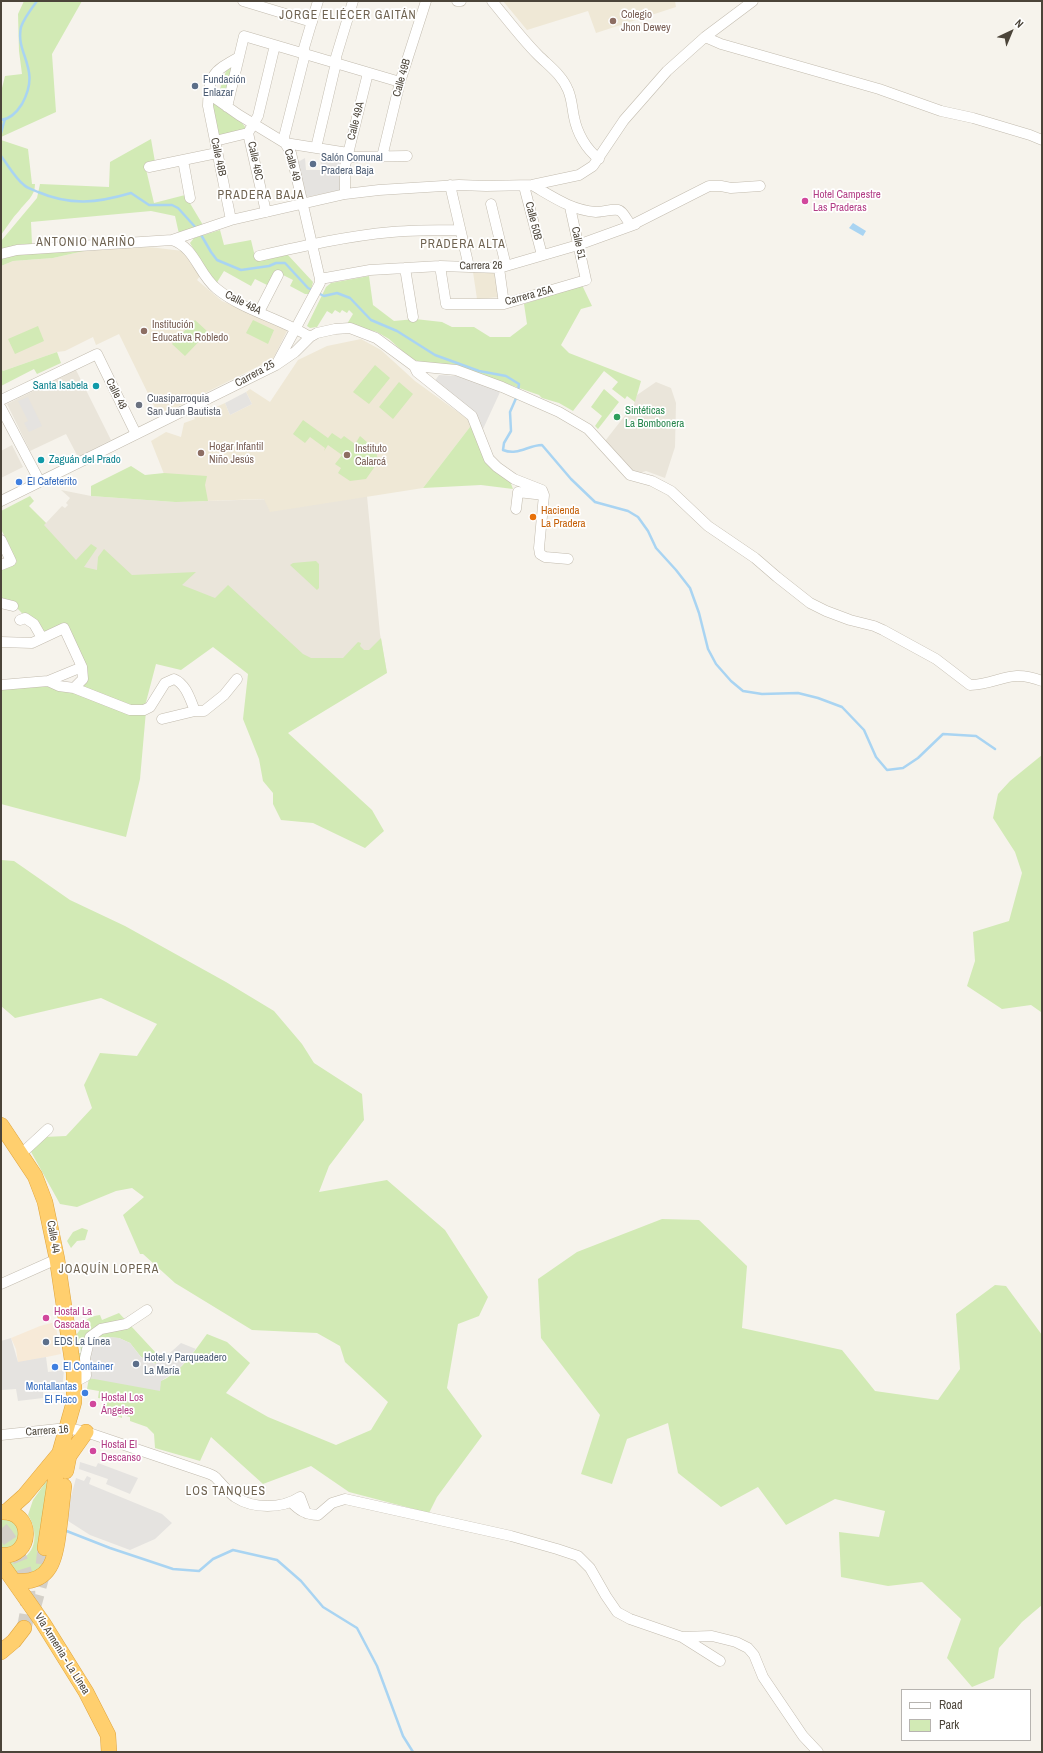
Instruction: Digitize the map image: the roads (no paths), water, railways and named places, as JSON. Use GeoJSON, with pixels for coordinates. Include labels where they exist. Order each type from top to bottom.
{"type":"FeatureCollection","features":[{"type":"Feature","properties":{"kind":"highway","name":"Calle 44"},"geometry":{"type":"LineString","coordinates":[[1,1125],[21,1154],[36,1180],[45,1202],[57,1260],[68,1326],[75,1382],[74,1402],[59,1455],[45,1548]]}},
{"type":"Feature","properties":{"kind":"highway"},"geometry":{"type":"LineString","coordinates":[[15,1581],[26,1582],[38,1578],[45,1573],[52,1564],[57,1546],[69,1456],[86,1432]]}},
{"type":"Feature","properties":{"kind":"highway"},"geometry":{"type":"LineString","coordinates":[[3,1512],[24,1496],[59,1455],[66,1472]]}},
{"type":"Feature","properties":{"kind":"highway"},"geometry":{"type":"LineString","coordinates":[[22,1521],[24,1496]]}},
{"type":"Feature","properties":{"kind":"highway"},"geometry":{"type":"LineString","coordinates":[[1,1555],[11,1555],[16,1552],[24,1543],[26,1532],[22,1521],[18,1516],[3,1512]]}},
{"type":"Feature","properties":{"kind":"highway","name":"Vía Armenia - La Línea"},"geometry":{"type":"LineString","coordinates":[[1,1563],[43,1623],[86,1692],[108,1736],[109,1752]]}},
{"type":"Feature","properties":{"kind":"highway"},"geometry":{"type":"LineString","coordinates":[[1,1573],[25,1598]]}},
{"type":"Feature","properties":{"kind":"highway","name":"Vía Armenia - La Línea"},"geometry":{"type":"LineString","coordinates":[[1,1652],[14,1641],[24,1628]]}},
{"type":"Feature","properties":{"kind":"street"},"geometry":{"type":"LineString","coordinates":[[243,1],[312,22]]}},
{"type":"Feature","properties":{"kind":"street","name":"Calle 49"},"geometry":{"type":"LineString","coordinates":[[318,1],[304,48],[305,54],[284,137],[290,153],[320,283]]}},
{"type":"Feature","properties":{"kind":"street"},"geometry":{"type":"LineString","coordinates":[[316,148],[336,63],[336,57],[353,1]]}},
{"type":"Feature","properties":{"kind":"street","name":"Calle 49B"},"geometry":{"type":"LineString","coordinates":[[382,157],[400,82],[426,1]]}},
{"type":"Feature","properties":{"kind":"street"},"geometry":{"type":"LineString","coordinates":[[456,1],[461,1]]}},
{"type":"Feature","properties":{"kind":"street"},"geometry":{"type":"LineString","coordinates":[[492,1],[538,55],[565,82],[569,91],[574,117],[581,137],[588,148],[599,159]]}},
{"type":"Feature","properties":{"kind":"street"},"geometry":{"type":"LineString","coordinates":[[1,254],[17,250],[172,240],[232,220],[345,194],[450,185],[528,186],[579,175],[593,166],[599,159],[624,120],[646,93],[667,71],[705,37],[752,1]]}},
{"type":"Feature","properties":{"kind":"street"},"geometry":{"type":"LineString","coordinates":[[227,107],[244,36],[400,82]]}},
{"type":"Feature","properties":{"kind":"street"},"geometry":{"type":"LineString","coordinates":[[705,37],[721,44],[879,89],[941,111],[973,118],[1042,140]]}},
{"type":"Feature","properties":{"kind":"street"},"geometry":{"type":"LineString","coordinates":[[215,141],[248,133],[254,124],[258,116],[275,45]]}},
{"type":"Feature","properties":{"kind":"street","name":"Calle 48B"},"geometry":{"type":"LineString","coordinates":[[232,220],[208,106],[210,94],[209,88],[213,75],[223,66],[239,57]]}},
{"type":"Feature","properties":{"kind":"street","name":"Calle 49A"},"geometry":{"type":"LineString","coordinates":[[345,194],[345,166],[368,73]]}},
{"type":"Feature","properties":{"kind":"street"},"geometry":{"type":"LineString","coordinates":[[210,94],[227,107],[285,143],[348,155],[382,157],[407,156]]}},
{"type":"Feature","properties":{"kind":"street","name":"Calle 48C"},"geometry":{"type":"LineString","coordinates":[[248,133],[266,212]]}},
{"type":"Feature","properties":{"kind":"street"},"geometry":{"type":"LineString","coordinates":[[149,167],[217,153]]}},
{"type":"Feature","properties":{"kind":"street"},"geometry":{"type":"LineString","coordinates":[[183,160],[190,198]]}},
{"type":"Feature","properties":{"kind":"street"},"geometry":{"type":"LineString","coordinates":[[450,185],[469,267]]}},
{"type":"Feature","properties":{"kind":"street"},"geometry":{"type":"LineString","coordinates":[[528,186],[570,207],[581,210],[595,212],[618,210],[630,224],[636,224]]}},
{"type":"Feature","properties":{"kind":"street","name":"Calle 50B"},"geometry":{"type":"LineString","coordinates":[[528,186],[542,255]]}},
{"type":"Feature","properties":{"kind":"street","name":"Carrera 26"},"geometry":{"type":"LineString","coordinates":[[320,283],[370,270],[440,266],[502,267],[578,245],[636,224],[656,211],[709,186],[731,188],[760,186]]}},
{"type":"Feature","properties":{"kind":"street"},"geometry":{"type":"LineString","coordinates":[[490,204],[502,267],[504,304]]}},
{"type":"Feature","properties":{"kind":"street","name":"Calle 51"},"geometry":{"type":"LineString","coordinates":[[570,207],[586,280]]}},
{"type":"Feature","properties":{"kind":"street"},"geometry":{"type":"LineString","coordinates":[[259,256],[311,244],[392,232],[460,230]]}},
{"type":"Feature","properties":{"kind":"street","name":"Calle 48A"},"geometry":{"type":"LineString","coordinates":[[172,240],[182,243],[189,250],[206,277],[226,296],[296,328],[310,337]]}},
{"type":"Feature","properties":{"kind":"street","name":"Carrera 25A"},"geometry":{"type":"LineString","coordinates":[[440,266],[446,304],[504,304],[586,280]]}},
{"type":"Feature","properties":{"kind":"street"},"geometry":{"type":"LineString","coordinates":[[405,268],[412,316]]}},
{"type":"Feature","properties":{"kind":"street"},"geometry":{"type":"LineString","coordinates":[[259,312],[278,275]]}},
{"type":"Feature","properties":{"kind":"street","name":"Carrera 25"},"geometry":{"type":"LineString","coordinates":[[1,501],[276,365],[320,283]]}},
{"type":"Feature","properties":{"kind":"street"},"geometry":{"type":"LineString","coordinates":[[276,365],[295,352],[310,337],[317,333],[335,329],[350,328],[363,332],[385,343],[414,366],[417,372],[472,416],[489,459],[497,467],[514,479],[542,490],[544,495],[539,548],[540,554],[545,557],[568,559]]}},
{"type":"Feature","properties":{"kind":"street","name":"Calle 48"},"geometry":{"type":"LineString","coordinates":[[1,400],[96,354],[136,434]]}},
{"type":"Feature","properties":{"kind":"street"},"geometry":{"type":"LineString","coordinates":[[414,366],[456,370],[502,387],[575,420],[588,429],[630,475],[652,481],[671,491],[708,526],[755,558],[776,578],[810,603],[850,620],[874,626],[883,630],[936,659],[970,685],[977,685],[1012,675],[1024,675],[1042,680]]}},
{"type":"Feature","properties":{"kind":"street"},"geometry":{"type":"LineString","coordinates":[[1,408],[40,482]]}},
{"type":"Feature","properties":{"kind":"street"},"geometry":{"type":"LineString","coordinates":[[516,509],[518,492],[544,495]]}},
{"type":"Feature","properties":{"kind":"street"},"geometry":{"type":"LineString","coordinates":[[1,540],[11,561],[1,565]]}},
{"type":"Feature","properties":{"kind":"street"},"geometry":{"type":"LineString","coordinates":[[1,603],[13,606]]}},
{"type":"Feature","properties":{"kind":"street"},"geometry":{"type":"LineString","coordinates":[[20,620],[25,618],[34,624],[42,638]]}},
{"type":"Feature","properties":{"kind":"street"},"geometry":{"type":"LineString","coordinates":[[1,642],[32,643],[64,628],[82,666],[83,679],[74,688]]}},
{"type":"Feature","properties":{"kind":"street"},"geometry":{"type":"LineString","coordinates":[[1,685],[48,681],[82,666]]}},
{"type":"Feature","properties":{"kind":"street"},"geometry":{"type":"LineString","coordinates":[[48,681],[59,686],[74,688],[130,710],[138,710],[150,707],[165,683],[174,679],[179,681],[183,686],[195,711]]}},
{"type":"Feature","properties":{"kind":"street"},"geometry":{"type":"LineString","coordinates":[[162,719],[208,709],[224,695],[237,679]]}},
{"type":"Feature","properties":{"kind":"street"},"geometry":{"type":"LineString","coordinates":[[21,1154],[48,1129]]}},
{"type":"Feature","properties":{"kind":"street"},"geometry":{"type":"LineString","coordinates":[[1,1284],[57,1260]]}},
{"type":"Feature","properties":{"kind":"street"},"geometry":{"type":"LineString","coordinates":[[75,1382],[86,1376],[86,1358],[90,1337],[101,1329],[126,1324],[148,1310]]}},
{"type":"Feature","properties":{"kind":"street","name":"Carrera 16"},"geometry":{"type":"LineString","coordinates":[[1,1435],[67,1428],[86,1432],[207,1472],[217,1478],[234,1497],[249,1504],[265,1505],[296,1499],[298,1509],[306,1513],[318,1515],[332,1503],[345,1499],[511,1536],[557,1549],[578,1556],[590,1568],[617,1612],[630,1619],[682,1637]]}},
{"type":"Feature","properties":{"kind":"street"},"geometry":{"type":"LineString","coordinates":[[682,1637],[712,1636],[736,1642],[748,1648],[754,1655],[763,1677],[803,1736],[818,1752]]}},
{"type":"Feature","properties":{"kind":"street"},"geometry":{"type":"LineString","coordinates":[[682,1637],[720,1661]]}},
{"type":"Feature","properties":{"kind":"water"},"geometry":{"type":"Polygon","coordinates":[[[853,223],[866,231],[863,236],[849,228],[853,223]]]}},
{"type":"Feature","properties":{"kind":"waterway"},"geometry":{"type":"LineString","coordinates":[[1,120],[11,117],[16,112],[22,104],[27,92],[29,71],[21,46],[21,27],[37,1]]}},
{"type":"Feature","properties":{"kind":"waterway"},"geometry":{"type":"LineString","coordinates":[[1,133],[5,119]]}},
{"type":"Feature","properties":{"kind":"waterway"},"geometry":{"type":"LineString","coordinates":[[1,156],[21,182],[27,187],[38,192],[62,199],[84,202],[107,199],[131,193],[149,205],[172,205],[178,208],[197,229]]}},
{"type":"Feature","properties":{"kind":"waterway"},"geometry":{"type":"LineString","coordinates":[[200,233],[217,260],[241,270],[269,266],[276,263],[285,263],[308,288],[314,291]]}},
{"type":"Feature","properties":{"kind":"waterway"},"geometry":{"type":"LineString","coordinates":[[318,293],[324,296],[337,293],[350,298],[371,320],[397,331],[435,355],[479,371],[506,376],[519,384],[518,391]]}},
{"type":"Feature","properties":{"kind":"waterway"},"geometry":{"type":"LineString","coordinates":[[517,396],[510,412],[511,431],[504,443],[503,450],[513,452],[542,445],[571,479],[595,502],[628,511],[638,517],[648,531],[656,548],[690,588],[699,613],[708,649],[716,664],[731,681],[743,691],[762,694],[798,693],[818,698],[842,707],[864,730],[876,757],[887,770],[903,768],[918,758],[943,734],[976,736],[995,749]]}},
{"type":"Feature","properties":{"kind":"waterway"},"geometry":{"type":"LineString","coordinates":[[64,1530],[110,1548],[173,1569],[199,1571],[213,1559],[233,1550],[277,1560],[301,1581],[323,1607],[357,1628],[377,1666],[403,1736],[413,1752]]}},
{"type":"Feature","properties":{"kind":"tunnel"},"geometry":{"type":"LineString","coordinates":[[1,1529],[16,1551],[25,1576],[28,1601],[24,1628]]}},
{"type":"Feature","properties":{"kind":"tunnel"},"geometry":{"type":"LineString","coordinates":[[33,1609],[42,1576],[45,1548]]}},
{"type":"Feature","properties":{"kind":"place","name":"Colegio Jhon Dewey"},"geometry":{"type":"Point","coordinates":[613,21]}},
{"type":"Feature","properties":{"kind":"place","name":"Fundación Enlazar"},"geometry":{"type":"Point","coordinates":[195,86]}},
{"type":"Feature","properties":{"kind":"place","name":"Salón Comunal Pradera Baja"},"geometry":{"type":"Point","coordinates":[313,164]}},
{"type":"Feature","properties":{"kind":"place","name":"Hotel Campestre Las Praderas"},"geometry":{"type":"Point","coordinates":[805,201]}},
{"type":"Feature","properties":{"kind":"place","name":"Institución Educativa Robledo"},"geometry":{"type":"Point","coordinates":[144,331]}},
{"type":"Feature","properties":{"kind":"place","name":"Santa Isabela"},"geometry":{"type":"Point","coordinates":[96,386]}},
{"type":"Feature","properties":{"kind":"place","name":"Cuasiparroquia San Juan Bautista"},"geometry":{"type":"Point","coordinates":[139,405]}},
{"type":"Feature","properties":{"kind":"place","name":"Sintéticas La Bombonera"},"geometry":{"type":"Point","coordinates":[617,417]}},
{"type":"Feature","properties":{"kind":"place","name":"Hogar Infantil Niño Jesús"},"geometry":{"type":"Point","coordinates":[201,453]}},
{"type":"Feature","properties":{"kind":"place","name":"Instituto Calarcá"},"geometry":{"type":"Point","coordinates":[347,455]}},
{"type":"Feature","properties":{"kind":"place","name":"Zaguán del Prado"},"geometry":{"type":"Point","coordinates":[41,460]}},
{"type":"Feature","properties":{"kind":"place","name":"El Cafeterito"},"geometry":{"type":"Point","coordinates":[19,482]}},
{"type":"Feature","properties":{"kind":"place","name":"Hacienda La Pradera"},"geometry":{"type":"Point","coordinates":[533,517]}},
{"type":"Feature","properties":{"kind":"place","name":"Hostal La Cascada"},"geometry":{"type":"Point","coordinates":[46,1318]}},
{"type":"Feature","properties":{"kind":"place","name":"EDS La Línea"},"geometry":{"type":"Point","coordinates":[46,1342]}},
{"type":"Feature","properties":{"kind":"place","name":"Hotel y Parqueadero La María"},"geometry":{"type":"Point","coordinates":[136,1364]}},
{"type":"Feature","properties":{"kind":"place","name":"El Container"},"geometry":{"type":"Point","coordinates":[55,1367]}},
{"type":"Feature","properties":{"kind":"place","name":"Montallantas El Flaco"},"geometry":{"type":"Point","coordinates":[85,1393]}},
{"type":"Feature","properties":{"kind":"place","name":"Hostal Los Ángeles"},"geometry":{"type":"Point","coordinates":[93,1404]}},
{"type":"Feature","properties":{"kind":"place","name":"Hostal El Descanso"},"geometry":{"type":"Point","coordinates":[93,1451]}},
{"type":"Feature","properties":{"kind":"district","name":"JORGE ELIÉCER GAITÁN"},"geometry":{"type":"Point","coordinates":[348,16]}},
{"type":"Feature","properties":{"kind":"district","name":"PRADERA BAJA"},"geometry":{"type":"Point","coordinates":[261,196]}},
{"type":"Feature","properties":{"kind":"district","name":"ANTONIO NARIÑO"},"geometry":{"type":"Point","coordinates":[86,243]}},
{"type":"Feature","properties":{"kind":"district","name":"PRADERA ALTA"},"geometry":{"type":"Point","coordinates":[463,245]}},
{"type":"Feature","properties":{"kind":"district","name":"JOAQUÍN LOPERA"},"geometry":{"type":"Point","coordinates":[109,1270]}},
{"type":"Feature","properties":{"kind":"district","name":"LOS TANQUES"},"geometry":{"type":"Point","coordinates":[226,1492]}}]}
